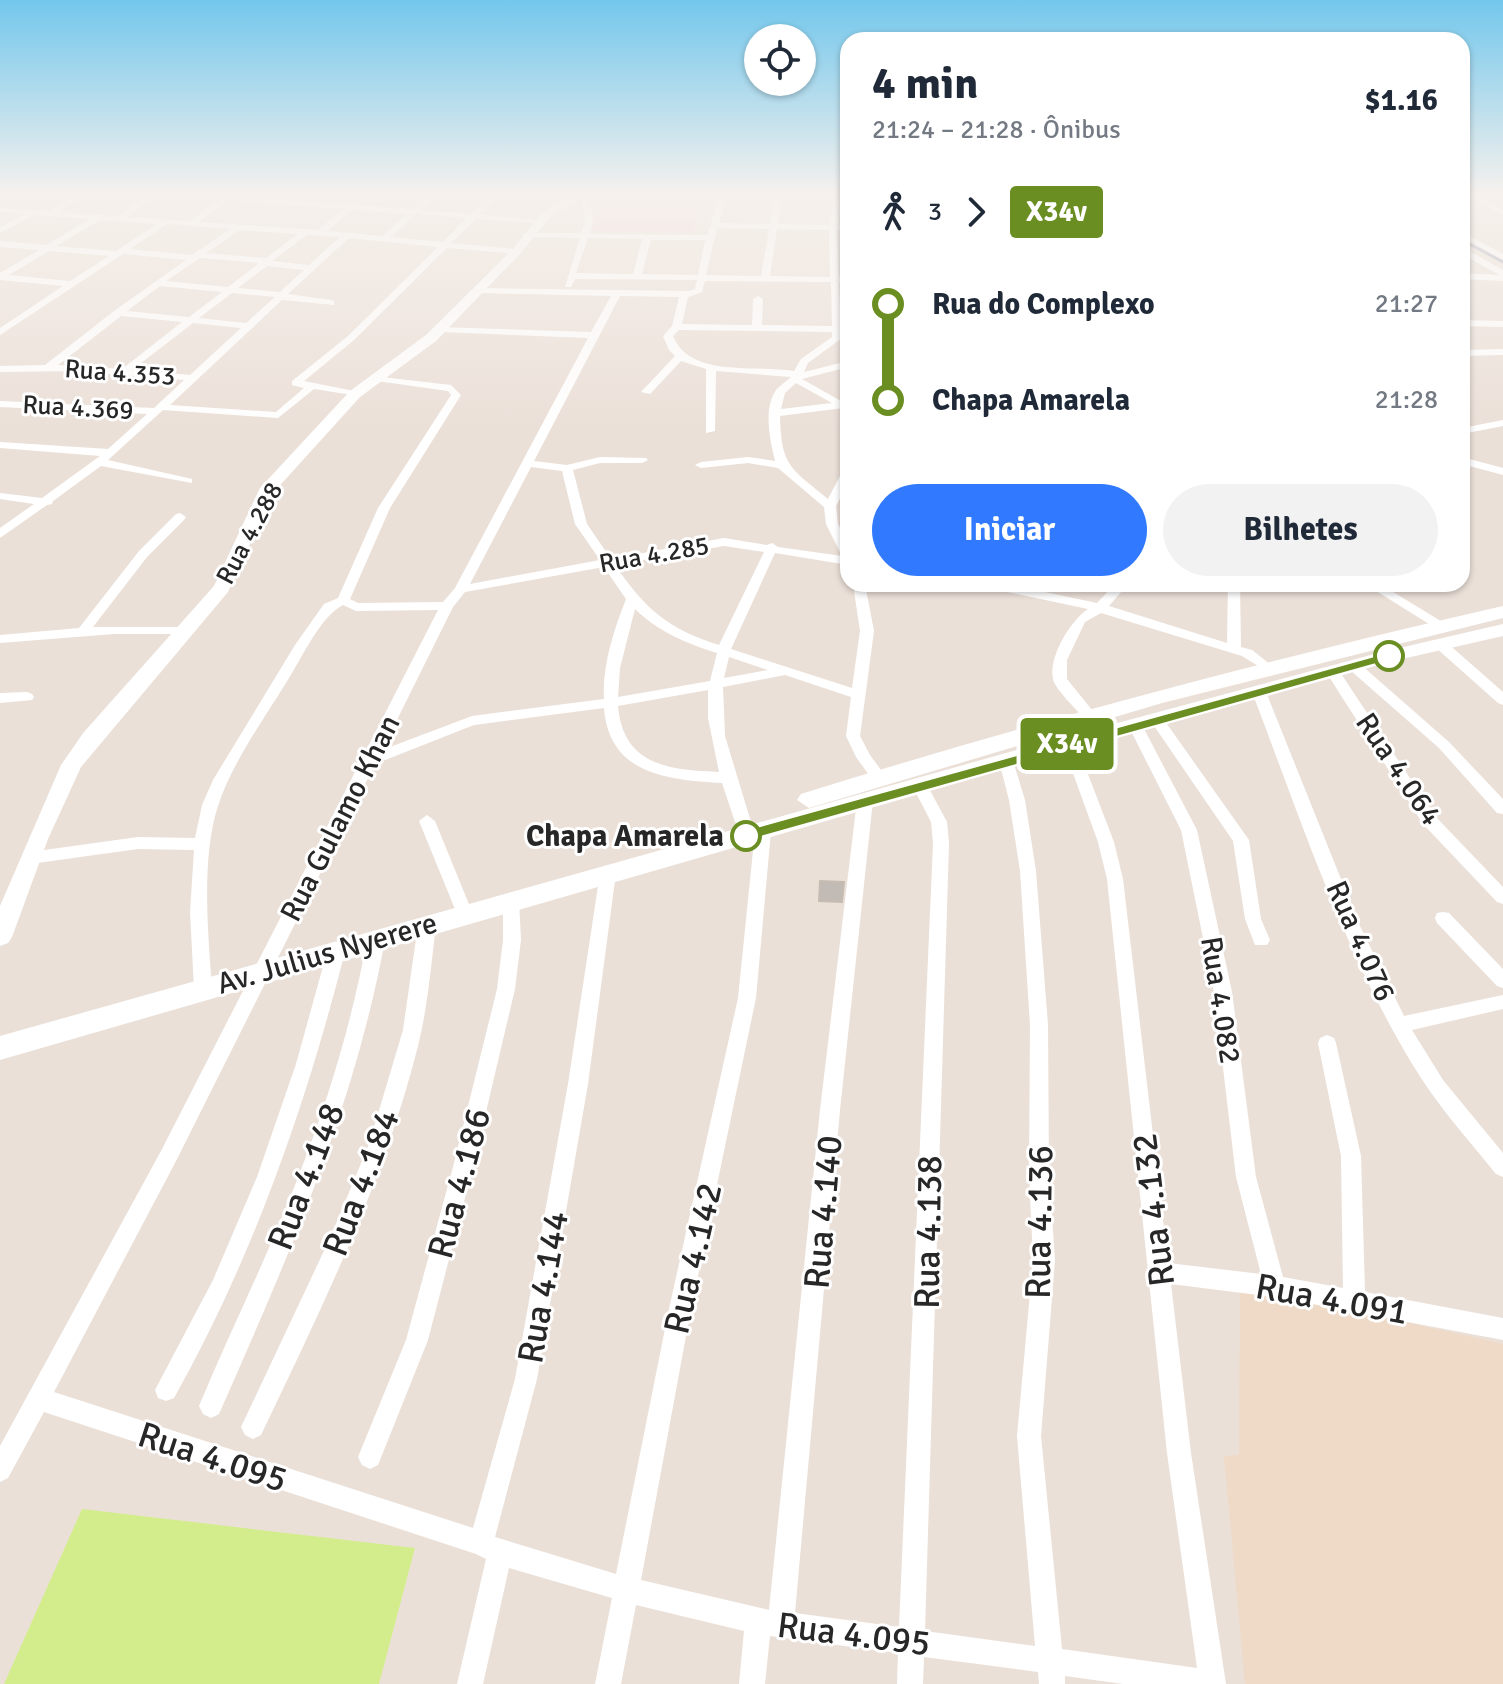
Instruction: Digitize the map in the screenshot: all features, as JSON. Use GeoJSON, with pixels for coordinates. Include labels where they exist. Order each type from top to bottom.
{"type":"FeatureCollection","features":[{"type":"Feature","properties":{"kind":"main road","name":"Av. Julius Nyerere"},"geometry":{"type":"LineString","coordinates":[[753,826],[865,800],[1344,669],[1503,612]]}},
{"type":"Feature","properties":{"kind":"main road","name":"Av. Julius Nyerere"},"geometry":{"type":"LineString","coordinates":[[0,1048],[654,859],[753,826],[879,778],[1089,715],[1268,668],[1441,635],[1503,630]]}},
{"type":"Feature","properties":{"kind":"street"},"geometry":{"type":"LineString","coordinates":[[0,332],[87,274]]}},
{"type":"Feature","properties":{"kind":"street"},"geometry":{"type":"LineString","coordinates":[[48,368],[171,274]]}},
{"type":"Feature","properties":{"kind":"street"},"geometry":{"type":"LineString","coordinates":[[126,370],[249,274]]}},
{"type":"Feature","properties":{"kind":"street"},"geometry":{"type":"LineString","coordinates":[[0,534],[48,502],[111,453],[306,274]]}},
{"type":"Feature","properties":{"kind":"street"},"geometry":{"type":"LineString","coordinates":[[355,394],[296,384],[351,338],[416,274]]}},
{"type":"Feature","properties":{"kind":"street","name":"Rua 4.288"},"geometry":{"type":"LineString","coordinates":[[0,937],[30,858],[71,765],[91,737],[232,572],[266,491],[355,394],[441,329],[494,274]]}},
{"type":"Feature","properties":{"kind":"street"},"geometry":{"type":"LineString","coordinates":[[476,291],[684,295],[696,292],[703,274]]}},
{"type":"Feature","properties":{"kind":"street"},"geometry":{"type":"LineString","coordinates":[[765,279],[766,274]]}},
{"type":"Feature","properties":{"kind":"street"},"geometry":{"type":"LineString","coordinates":[[833,274],[840,330]]}},
{"type":"Feature","properties":{"kind":"street"},"geometry":{"type":"LineString","coordinates":[[1470,275],[1503,276]]}},
{"type":"Feature","properties":{"kind":"street"},"geometry":{"type":"LineString","coordinates":[[566,294],[571,276],[840,280]]}},
{"type":"Feature","properties":{"kind":"street"},"geometry":{"type":"LineString","coordinates":[[0,277],[71,284]]}},
{"type":"Feature","properties":{"kind":"street"},"geometry":{"type":"LineString","coordinates":[[158,283],[331,303]]}},
{"type":"Feature","properties":{"kind":"street","name":"Rua Gulamo Khan"},"geometry":{"type":"LineString","coordinates":[[0,1470],[168,1157],[447,606],[461,589],[616,294]]}},
{"type":"Feature","properties":{"kind":"street"},"geometry":{"type":"LineString","coordinates":[[684,295],[677,327],[668,336],[673,350],[680,357],[711,368],[772,368],[796,377],[840,404]]}},
{"type":"Feature","properties":{"kind":"street"},"geometry":{"type":"LineString","coordinates":[[757,327],[758,299]]}},
{"type":"Feature","properties":{"kind":"street"},"geometry":{"type":"LineString","coordinates":[[117,313],[250,326]]}},
{"type":"Feature","properties":{"kind":"street"},"geometry":{"type":"LineString","coordinates":[[0,315],[22,317]]}},
{"type":"Feature","properties":{"kind":"street"},"geometry":{"type":"LineString","coordinates":[[1470,323],[1503,324]]}},
{"type":"Feature","properties":{"kind":"street"},"geometry":{"type":"LineString","coordinates":[[677,327],[757,327],[840,337]]}},
{"type":"Feature","properties":{"kind":"street"},"geometry":{"type":"LineString","coordinates":[[441,329],[595,335]]}},
{"type":"Feature","properties":{"kind":"street"},"geometry":{"type":"LineString","coordinates":[[782,465],[775,437],[775,413],[780,392],[796,377],[804,361],[840,338]]}},
{"type":"Feature","properties":{"kind":"street"},"geometry":{"type":"LineString","coordinates":[[1470,353],[1503,352]]}},
{"type":"Feature","properties":{"kind":"street"},"geometry":{"type":"LineString","coordinates":[[646,392],[680,357]]}},
{"type":"Feature","properties":{"kind":"street"},"geometry":{"type":"LineString","coordinates":[[796,377],[840,366]]}},
{"type":"Feature","properties":{"kind":"street"},"geometry":{"type":"LineString","coordinates":[[710,431],[711,368]]}},
{"type":"Feature","properties":{"kind":"street","name":"Rua 4.353"},"geometry":{"type":"LineString","coordinates":[[0,369],[126,370],[192,378]]}},
{"type":"Feature","properties":{"kind":"street"},"geometry":{"type":"LineString","coordinates":[[203,988],[198,928],[202,844],[206,817],[221,780],[300,648],[329,607],[343,600],[384,508],[456,395],[451,388],[377,378]]}},
{"type":"Feature","properties":{"kind":"street","name":"Rua 4.369"},"geometry":{"type":"LineString","coordinates":[[0,404],[278,415],[311,387]]}},
{"type":"Feature","properties":{"kind":"street"},"geometry":{"type":"LineString","coordinates":[[775,413],[840,406]]}},
{"type":"Feature","properties":{"kind":"street"},"geometry":{"type":"LineString","coordinates":[[1470,429],[1503,423]]}},
{"type":"Feature","properties":{"kind":"street"},"geometry":{"type":"LineString","coordinates":[[0,445],[111,453]]}},
{"type":"Feature","properties":{"kind":"street"},"geometry":{"type":"LineString","coordinates":[[525,463],[567,468],[600,460],[642,460]]}},
{"type":"Feature","properties":{"kind":"street"},"geometry":{"type":"LineString","coordinates":[[701,465],[748,460],[782,465],[830,506]]}},
{"type":"Feature","properties":{"kind":"street"},"geometry":{"type":"LineString","coordinates":[[100,462],[188,481]]}},
{"type":"Feature","properties":{"kind":"street"},"geometry":{"type":"LineString","coordinates":[[1470,462],[1503,472]]}},
{"type":"Feature","properties":{"kind":"street"},"geometry":{"type":"LineString","coordinates":[[567,468],[581,524],[632,599],[669,631],[857,694]]}},
{"type":"Feature","properties":{"kind":"street"},"geometry":{"type":"LineString","coordinates":[[840,487],[830,506],[832,524],[840,541]]}},
{"type":"Feature","properties":{"kind":"street"},"geometry":{"type":"LineString","coordinates":[[0,496],[48,502]]}},
{"type":"Feature","properties":{"kind":"street"},"geometry":{"type":"LineString","coordinates":[[84,630],[143,554],[180,517]]}},
{"type":"Feature","properties":{"kind":"street","name":"Rua 4.285"},"geometry":{"type":"LineString","coordinates":[[461,589],[724,542],[840,557]]}},
{"type":"Feature","properties":{"kind":"street"},"geometry":{"type":"LineString","coordinates":[[753,826],[727,778],[716,682],[725,651],[772,547]]}},
{"type":"Feature","properties":{"kind":"street"},"geometry":{"type":"LineString","coordinates":[[860,592],[867,631],[853,736],[856,747],[879,778]]}},
{"type":"Feature","properties":{"kind":"street"},"geometry":{"type":"LineString","coordinates":[[1034,592],[1100,608],[1234,649],[1268,668]]}},
{"type":"Feature","properties":{"kind":"street"},"geometry":{"type":"LineString","coordinates":[[1089,715],[1058,672],[1064,649],[1080,620],[1100,608],[1115,592]]}},
{"type":"Feature","properties":{"kind":"street"},"geometry":{"type":"LineString","coordinates":[[1234,592],[1234,649]]}},
{"type":"Feature","properties":{"kind":"street"},"geometry":{"type":"LineString","coordinates":[[1377,592],[1383,594]]}},
{"type":"Feature","properties":{"kind":"street"},"geometry":{"type":"LineString","coordinates":[[1381,592],[1441,635],[1503,700]]}},
{"type":"Feature","properties":{"kind":"street"},"geometry":{"type":"LineString","coordinates":[[632,599],[618,637],[609,702],[626,746],[643,764],[671,773],[727,778]]}},
{"type":"Feature","properties":{"kind":"street"},"geometry":{"type":"LineString","coordinates":[[343,600],[356,607],[447,606]]}},
{"type":"Feature","properties":{"kind":"street"},"geometry":{"type":"LineString","coordinates":[[0,639],[57,637],[84,630],[184,631]]}},
{"type":"Feature","properties":{"kind":"street"},"geometry":{"type":"LineString","coordinates":[[1344,669],[1444,745],[1503,809]]}},
{"type":"Feature","properties":{"kind":"street","name":"Rua 4.064"},"geometry":{"type":"LineString","coordinates":[[1344,669],[1429,820],[1503,898]]}},
{"type":"Feature","properties":{"kind":"street"},"geometry":{"type":"LineString","coordinates":[[370,760],[402,751],[462,724],[785,671]]}},
{"type":"Feature","properties":{"kind":"street","name":"Rua 4.076"},"geometry":{"type":"LineString","coordinates":[[1259,692],[1338,892],[1399,1025],[1419,1059],[1499,1157]]}},
{"type":"Feature","properties":{"kind":"street"},"geometry":{"type":"LineString","coordinates":[[0,698],[27,697]]}},
{"type":"Feature","properties":{"kind":"street"},"geometry":{"type":"LineString","coordinates":[[1146,722],[1241,840],[1253,919],[1261,940]]}},
{"type":"Feature","properties":{"kind":"street","name":"Rua 4.082"},"geometry":{"type":"LineString","coordinates":[[1146,722],[1189,830],[1223,992],[1246,1177],[1275,1286]]}},
{"type":"Feature","properties":{"kind":"street","name":"Rua 4.132"},"geometry":{"type":"LineString","coordinates":[[1069,743],[1106,842],[1115,879],[1179,1453],[1213,1684]]}},
{"type":"Feature","properties":{"kind":"street","name":"Rua 4.136"},"geometry":{"type":"LineString","coordinates":[[1006,761],[1017,800],[1028,871],[1039,1025],[1039,1174],[1044,1260],[1029,1436],[1051,1672]]}},
{"type":"Feature","properties":{"kind":"street","name":"Rua 4.138"},"geometry":{"type":"LineString","coordinates":[[910,1684],[941,843],[939,822],[920,785]]}},
{"type":"Feature","properties":{"kind":"street","name":"Rua 4.140"},"geometry":{"type":"LineString","coordinates":[[752,1684],[770,1622],[865,800]]}},
{"type":"Feature","properties":{"kind":"street"},"geometry":{"type":"LineString","coordinates":[[427,821],[465,914]]}},
{"type":"Feature","properties":{"kind":"street","name":"Rua 4.142"},"geometry":{"type":"LineString","coordinates":[[608,1684],[680,1309],[747,998],[753,826]]}},
{"type":"Feature","properties":{"kind":"street"},"geometry":{"type":"LineString","coordinates":[[30,858],[138,843],[202,844]]}},
{"type":"Feature","properties":{"kind":"street","name":"Rua 4.144"},"geometry":{"type":"LineString","coordinates":[[470,1684],[490,1548],[526,1379],[578,1084],[608,873]]}},
{"type":"Feature","properties":{"kind":"street","name":"Rua 4.186"},"geometry":{"type":"LineString","coordinates":[[370,1457],[417,1340],[463,1167],[506,989],[512,940],[511,901]]}},
{"type":"Feature","properties":{"kind":"street"},"geometry":{"type":"LineString","coordinates":[[1443,918],[1503,981]]}},
{"type":"Feature","properties":{"kind":"street","name":"Rua 4.184"},"geometry":{"type":"LineString","coordinates":[[253,1427],[312,1302],[391,1104],[409,1044],[427,925]]}},
{"type":"Feature","properties":{"kind":"street","name":"Rua 4.148"},"geometry":{"type":"LineString","coordinates":[[211,1406],[280,1243],[343,1076],[362,1022],[376,940]]}},
{"type":"Feature","properties":{"kind":"street"},"geometry":{"type":"LineString","coordinates":[[166,1390],[204,1327],[232,1262],[302,1076],[336,952]]}},
{"type":"Feature","properties":{"kind":"street"},"geometry":{"type":"LineString","coordinates":[[1399,1025],[1503,1002]]}},
{"type":"Feature","properties":{"kind":"street"},"geometry":{"type":"LineString","coordinates":[[1327,1043],[1351,1156],[1354,1300]]}},
{"type":"Feature","properties":{"kind":"street","name":"Rua 4.091"},"geometry":{"type":"LineString","coordinates":[[1161,1272],[1275,1286],[1503,1329]]}},
{"type":"Feature","properties":{"kind":"street","name":"Rua 4.095"},"geometry":{"type":"LineString","coordinates":[[37,1398],[490,1548],[624,1589],[770,1622],[912,1639],[1051,1672],[1213,1684]]}},
{"type":"Feature","properties":{"kind":"shaded area"},"geometry":{"type":"Polygon","coordinates":[[[1240,1285],[1503,1344],[1503,1684],[1245,1684],[1224,1456],[1239,1455],[1240,1285]]]}},
{"type":"Feature","properties":{"kind":"green space"},"geometry":{"type":"Polygon","coordinates":[[[82,1509],[415,1548],[379,1684],[4,1684],[82,1509]]]}},
{"type":"Feature","properties":{"kind":"building"},"geometry":{"type":"Polygon","coordinates":[[[820,881],[844,882],[842,902],[819,901],[820,881]]]}},
{"type":"Feature","properties":{"kind":"bus line","name":"X34v"},"geometry":{"type":"LineString","coordinates":[[746,836],[865,800],[1389,656]]}},
{"type":"Feature","properties":{"kind":"place","name":"Chapa Amarela"},"geometry":{"type":"Point","coordinates":[746,836]}}]}
